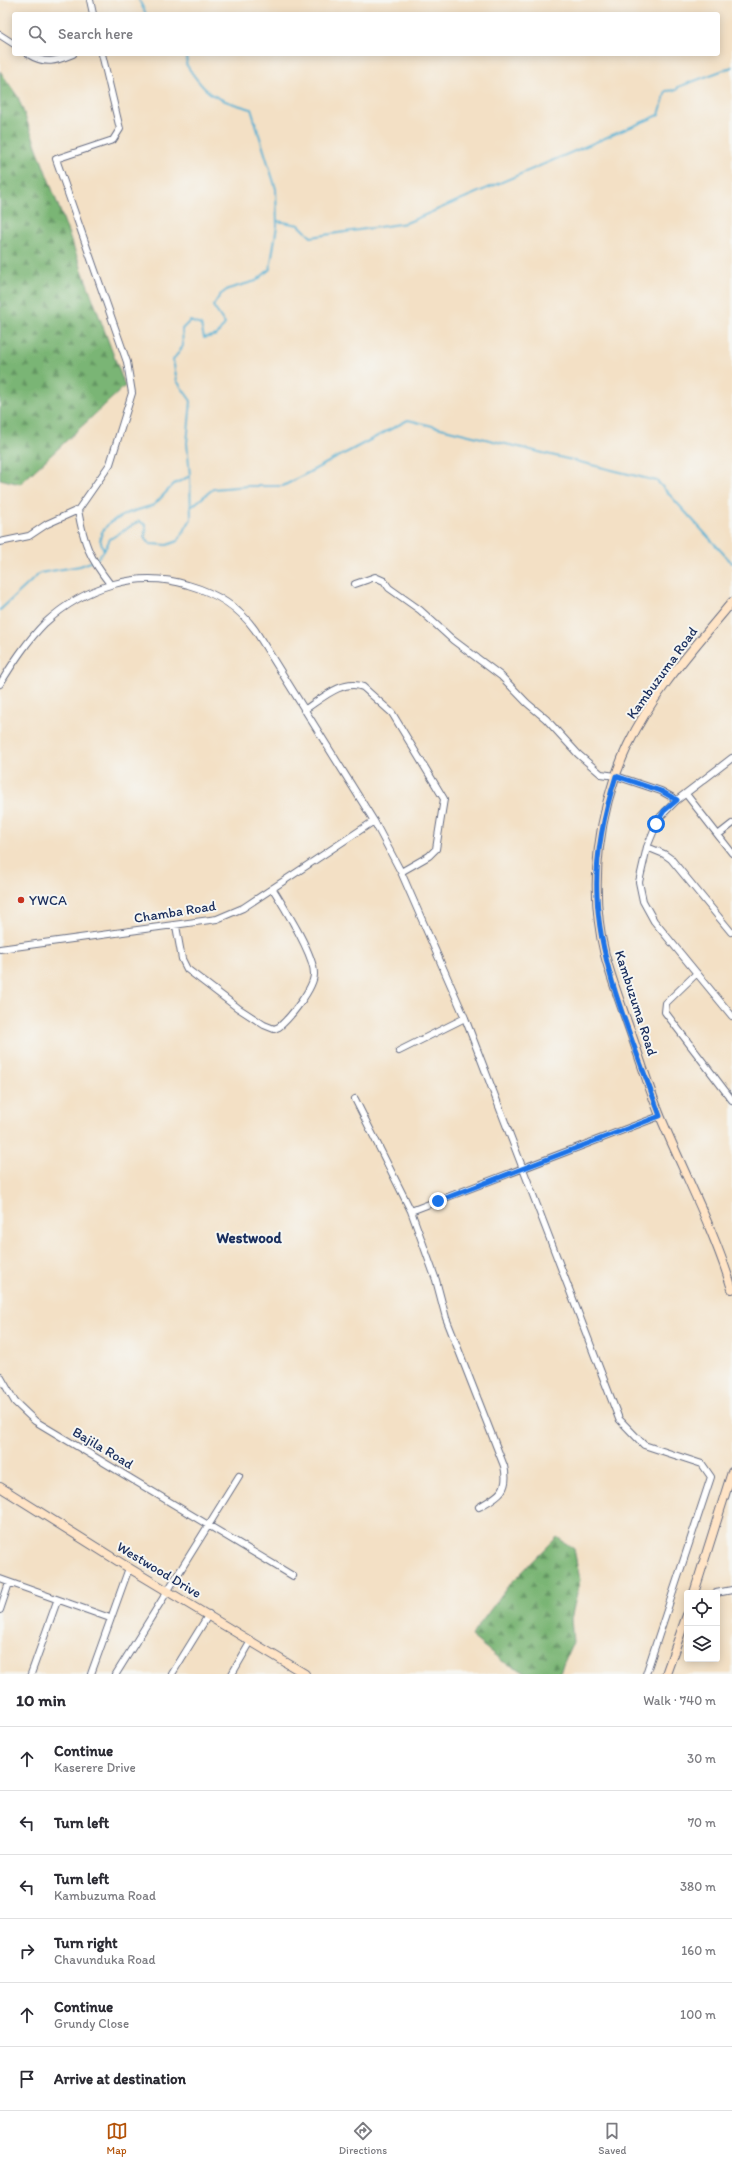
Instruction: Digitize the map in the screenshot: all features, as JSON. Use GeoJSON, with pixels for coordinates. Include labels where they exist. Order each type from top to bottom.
{"type":"FeatureCollection","features":[{"type":"Feature","properties":{"kind":"main road","name":"Kambuzuma Road"},"geometry":{"type":"LineString","coordinates":[[732,602],[682,663],[649,708],[629,744],[616,776],[604,819],[597,876],[598,915],[605,953],[614,986],[660,1116],[721,1257],[732,1289]]}},
{"type":"Feature","properties":{"kind":"main road"},"geometry":{"type":"LineString","coordinates":[[695,1590],[732,1472]]}},
{"type":"Feature","properties":{"kind":"main road","name":"Westwood Drive"},"geometry":{"type":"LineString","coordinates":[[0,1486],[130,1568],[209,1614],[293,1671],[305,1674]]}},
{"type":"Feature","properties":{"kind":"main road"},"geometry":{"type":"LineString","coordinates":[[666,1674],[684,1623]]}},
{"type":"Feature","properties":{"kind":"street"},"geometry":{"type":"LineString","coordinates":[[90,0],[93,12]]}},
{"type":"Feature","properties":{"kind":"street"},"geometry":{"type":"LineString","coordinates":[[0,35],[12,43]]}},
{"type":"Feature","properties":{"kind":"street"},"geometry":{"type":"LineString","coordinates":[[31,56],[39,61],[56,61],[69,56]]}},
{"type":"Feature","properties":{"kind":"street"},"geometry":{"type":"LineString","coordinates":[[0,542],[29,536],[47,524],[78,510],[110,464],[132,393],[127,362],[56,159],[113,140],[120,129],[102,56]]}},
{"type":"Feature","properties":{"kind":"street"},"geometry":{"type":"LineString","coordinates":[[78,510],[83,541],[98,570],[110,584]]}},
{"type":"Feature","properties":{"kind":"street"},"geometry":{"type":"LineString","coordinates":[[355,584],[375,577],[384,581],[389,588],[420,610],[453,640],[501,676],[527,704],[546,719],[589,764],[601,774],[616,776],[661,791],[677,800]]}},
{"type":"Feature","properties":{"kind":"street"},"geometry":{"type":"LineString","coordinates":[[0,684],[25,646],[46,623],[80,599],[110,584],[138,578],[168,580],[197,587],[228,602],[250,623],[374,821],[402,872],[465,1018],[619,1418],[644,1445],[702,1464],[711,1477],[646,1674]]}},
{"type":"Feature","properties":{"kind":"street"},"geometry":{"type":"LineString","coordinates":[[304,710],[346,685],[357,685],[363,687],[392,713],[435,782],[444,804],[436,849],[429,856],[402,872]]}},
{"type":"Feature","properties":{"kind":"street"},"geometry":{"type":"LineString","coordinates":[[732,758],[677,800],[659,818],[647,847],[639,882],[643,901],[654,921],[697,973],[730,1008],[732,1016]]}},
{"type":"Feature","properties":{"kind":"street"},"geometry":{"type":"LineString","coordinates":[[686,794],[732,853]]}},
{"type":"Feature","properties":{"kind":"street","name":"Chamba Road"},"geometry":{"type":"LineString","coordinates":[[0,949],[176,926],[230,915],[273,889],[374,821]]}},
{"type":"Feature","properties":{"kind":"street"},"geometry":{"type":"LineString","coordinates":[[718,835],[732,824]]}},
{"type":"Feature","properties":{"kind":"street"},"geometry":{"type":"LineString","coordinates":[[647,847],[664,854],[678,866],[731,932]]}},
{"type":"Feature","properties":{"kind":"street"},"geometry":{"type":"LineString","coordinates":[[176,926],[182,959],[191,974],[264,1025],[274,1028],[279,1027],[308,990],[314,973],[300,937],[273,889]]}},
{"type":"Feature","properties":{"kind":"street"},"geometry":{"type":"LineString","coordinates":[[697,973],[666,1003],[665,1012],[732,1100]]}},
{"type":"Feature","properties":{"kind":"street"},"geometry":{"type":"LineString","coordinates":[[399,1051],[465,1018]]}},
{"type":"Feature","properties":{"kind":"street"},"geometry":{"type":"LineString","coordinates":[[355,1099],[411,1211],[436,1280],[446,1318],[504,1466],[507,1478],[505,1487],[499,1494],[479,1507]]}},
{"type":"Feature","properties":{"kind":"street"},"geometry":{"type":"LineString","coordinates":[[411,1211],[660,1116]]}},
{"type":"Feature","properties":{"kind":"street","name":"Bajila Road"},"geometry":{"type":"LineString","coordinates":[[0,1376],[15,1402],[35,1421],[209,1524],[292,1576]]}},
{"type":"Feature","properties":{"kind":"street"},"geometry":{"type":"LineString","coordinates":[[116,1674],[239,1476]]}},
{"type":"Feature","properties":{"kind":"street"},"geometry":{"type":"LineString","coordinates":[[91,1674],[110,1618],[130,1568]]}},
{"type":"Feature","properties":{"kind":"street"},"geometry":{"type":"LineString","coordinates":[[0,1579],[57,1601],[110,1618]]}},
{"type":"Feature","properties":{"kind":"street"},"geometry":{"type":"LineString","coordinates":[[0,1610],[9,1583]]}},
{"type":"Feature","properties":{"kind":"street"},"geometry":{"type":"LineString","coordinates":[[720,1592],[732,1590]]}},
{"type":"Feature","properties":{"kind":"street"},"geometry":{"type":"LineString","coordinates":[[31,1674],[57,1601]]}},
{"type":"Feature","properties":{"kind":"street"},"geometry":{"type":"LineString","coordinates":[[172,1674],[209,1614]]}},
{"type":"Feature","properties":{"kind":"street"},"geometry":{"type":"LineString","coordinates":[[232,1674],[251,1642]]}},
{"type":"Feature","properties":{"kind":"green space"},"geometry":{"type":"Polygon","coordinates":[[[0,71],[18,97],[125,386],[20,484],[0,479],[0,71]]]}},
{"type":"Feature","properties":{"kind":"green space"},"geometry":{"type":"Polygon","coordinates":[[[557,1537],[574,1549],[580,1580],[571,1619],[573,1642],[559,1674],[528,1674],[502,1661],[471,1636],[508,1586],[557,1537]]]}},
{"type":"Feature","properties":{"kind":"waterway"},"geometry":{"type":"LineString","coordinates":[[139,0],[145,12]]}},
{"type":"Feature","properties":{"kind":"waterway"},"geometry":{"type":"LineString","coordinates":[[0,610],[40,573],[80,566],[96,560],[104,551],[110,539],[139,521],[146,525],[145,538],[150,544],[167,545],[178,541],[191,519],[190,476],[187,443],[191,401],[177,381],[173,360],[183,346],[182,329],[190,321],[201,325],[204,338],[217,335],[225,324],[213,306],[220,295],[228,289],[256,281],[270,269],[277,226],[276,189],[251,109],[220,99],[206,90],[186,64],[188,56]]}},
{"type":"Feature","properties":{"kind":"waterway"},"geometry":{"type":"LineString","coordinates":[[277,221],[299,225],[311,237],[406,223],[659,115],[666,91],[677,90],[678,87],[732,67]]}},
{"type":"Feature","properties":{"kind":"waterway"},"geometry":{"type":"LineString","coordinates":[[191,507],[213,489],[248,486],[283,486],[408,420],[657,481],[732,563]]}},
{"type":"Feature","properties":{"kind":"waterway"},"geometry":{"type":"LineString","coordinates":[[104,551],[100,539],[102,532],[109,523],[128,513],[154,505],[174,484],[190,476]]}},
{"type":"Feature","properties":{"kind":"place","name":"YWCA"},"geometry":{"type":"Point","coordinates":[21,900]}},
{"type":"Feature","properties":{"kind":"district","name":"Westwood"},"geometry":{"type":"Point","coordinates":[249,1238]}},
{"type":"Feature","properties":{"kind":"route"},"geometry":{"type":"LineString","coordinates":[[438,1201],[660,1116],[614,986],[605,953],[598,915],[597,876],[603,825],[608,800],[616,776],[661,791],[677,800],[664,811],[656,824]]}}]}
